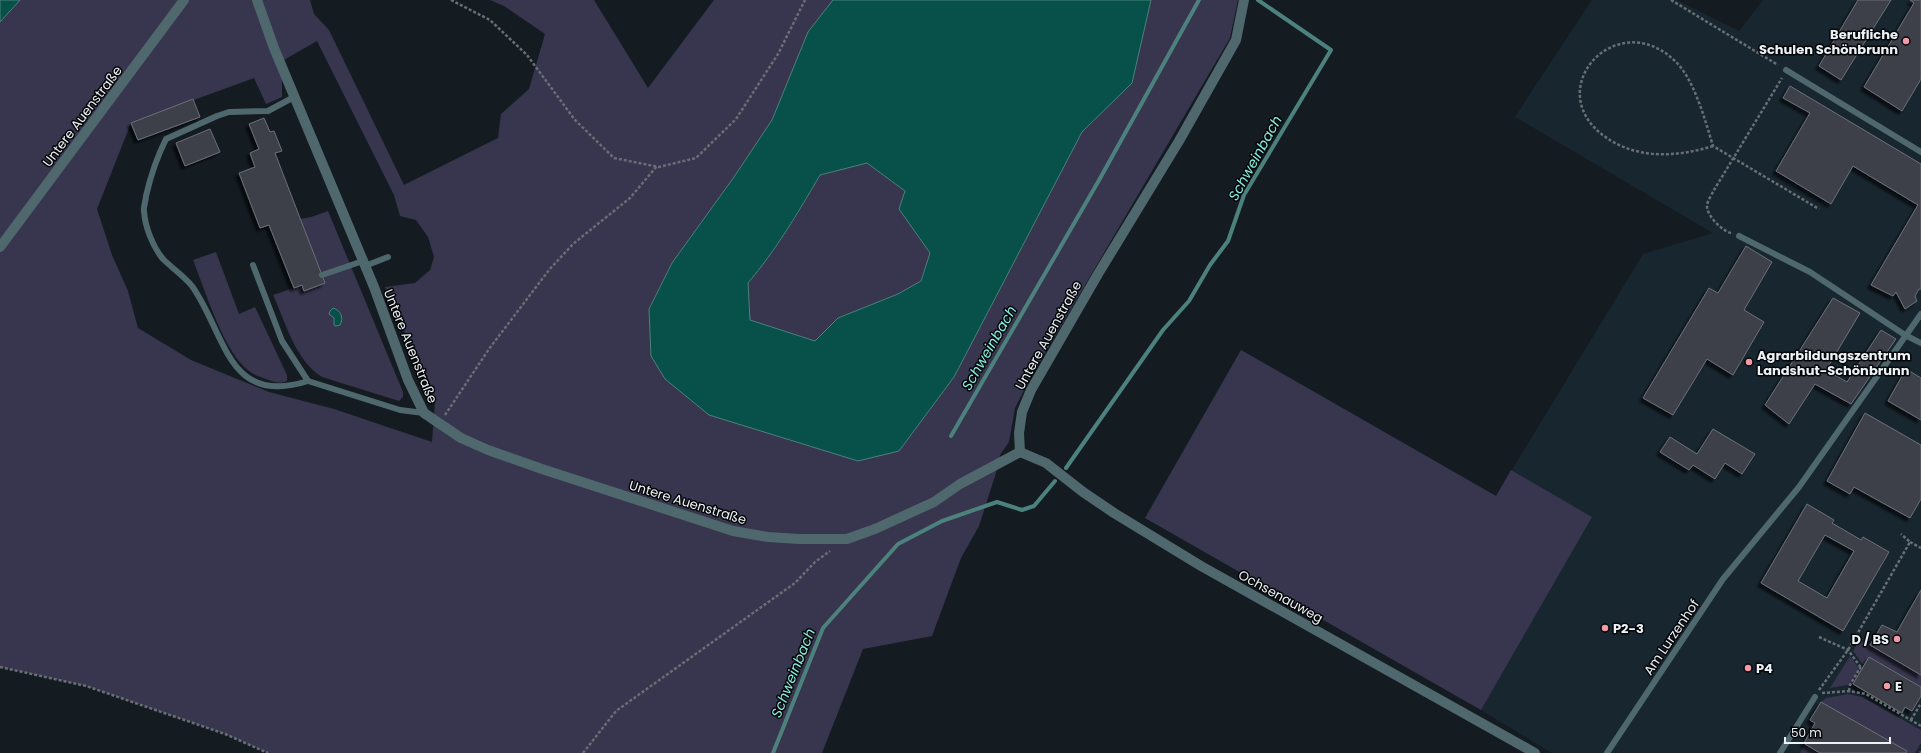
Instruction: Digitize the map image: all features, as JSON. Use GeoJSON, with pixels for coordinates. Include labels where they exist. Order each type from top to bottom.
{"type":"FeatureCollection","features":[{"type":"Feature","properties":{"kind":"street","name":"Untere Auenstraße"},"geometry":{"type":"LineString","coordinates":[[0,247],[184,0]]}},
{"type":"Feature","properties":{"kind":"street","name":"Untere Auenstraße"},"geometry":{"type":"LineString","coordinates":[[257,0],[274,48],[364,264],[408,380],[424,413],[461,438],[488,450],[733,531],[768,537],[847,539],[915,512],[1020,452],[1019,433],[1022,412],[1031,390],[1098,274],[1179,141],[1236,40],[1244,1]]}},
{"type":"Feature","properties":{"kind":"street","name":"Ochsenauweg"},"geometry":{"type":"LineString","coordinates":[[1020,452],[1046,463],[1114,513],[1201,566],[1535,753]]}},
{"type":"Feature","properties":{"kind":"lane"},"geometry":{"type":"LineString","coordinates":[[1786,70],[1921,152]]}},
{"type":"Feature","properties":{"kind":"lane"},"geometry":{"type":"LineString","coordinates":[[294,97],[268,111],[229,112],[166,139],[152,168],[144,210],[149,233],[162,258],[191,286],[232,362],[244,375],[258,382],[273,386],[290,387],[308,381],[400,410],[424,413]]}},
{"type":"Feature","properties":{"kind":"lane"},"geometry":{"type":"LineString","coordinates":[[1739,236],[1810,272],[1905,335],[1921,343]]}},
{"type":"Feature","properties":{"kind":"lane"},"geometry":{"type":"LineString","coordinates":[[322,275],[388,257]]}},
{"type":"Feature","properties":{"kind":"lane"},"geometry":{"type":"LineString","coordinates":[[254,265],[282,341],[308,381]]}},
{"type":"Feature","properties":{"kind":"lane","name":"Am Lurzenhof"},"geometry":{"type":"LineString","coordinates":[[1607,753],[1723,579],[1799,487],[1921,314]]}},
{"type":"Feature","properties":{"kind":"lane"},"geometry":{"type":"LineString","coordinates":[[1780,753],[1815,697]]}},
{"type":"Feature","properties":{"kind":"path"},"geometry":{"type":"LineString","coordinates":[[451,0],[490,20],[526,55],[575,120],[614,158],[657,166],[696,158],[736,119],[778,54],[805,0]]}},
{"type":"Feature","properties":{"kind":"path"},"geometry":{"type":"LineString","coordinates":[[1671,0],[1786,70],[1733,158],[1707,205],[1709,214],[1724,232],[1739,236]]}},
{"type":"Feature","properties":{"kind":"path"},"geometry":{"type":"LineString","coordinates":[[1712,146],[1699,150],[1660,155],[1644,154],[1630,150],[1604,137],[1595,129],[1589,120],[1581,100],[1582,78],[1585,68],[1601,51],[1621,42],[1650,44],[1663,51],[1677,62],[1687,76],[1712,146],[1819,209]]}},
{"type":"Feature","properties":{"kind":"path"},"geometry":{"type":"LineString","coordinates":[[439,423],[489,349],[549,270],[578,240],[630,198],[657,166]]}},
{"type":"Feature","properties":{"kind":"path"},"geometry":{"type":"LineString","coordinates":[[1901,534],[1910,542],[1921,548]]}},
{"type":"Feature","properties":{"kind":"path"},"geometry":{"type":"LineString","coordinates":[[583,753],[616,711],[795,583],[815,562],[847,539]]}},
{"type":"Feature","properties":{"kind":"path"},"geometry":{"type":"LineString","coordinates":[[1910,542],[1848,650],[1817,693],[1849,691],[1866,694],[1921,726]]}},
{"type":"Feature","properties":{"kind":"path"},"geometry":{"type":"LineString","coordinates":[[1819,637],[1848,650],[1862,670],[1860,668],[1850,685],[1849,691]]}},
{"type":"Feature","properties":{"kind":"path"},"geometry":{"type":"LineString","coordinates":[[0,667],[86,686],[225,734],[268,753]]}},
{"type":"Feature","properties":{"kind":"path"},"geometry":{"type":"LineString","coordinates":[[1911,720],[1919,704]]}},
{"type":"Feature","properties":{"kind":"shaded area"},"geometry":{"type":"Polygon","coordinates":[[[0,0],[310,0],[314,14],[329,30],[404,185],[498,138],[501,114],[529,89],[545,34],[504,6],[490,0],[594,0],[648,88],[714,0],[833,0],[808,33],[772,120],[734,177],[672,263],[649,308],[899,451],[954,377],[1082,132],[1094,121],[1143,34],[1151,0],[1238,0],[1230,38],[1027,384],[1015,408],[1009,442],[1000,455],[996,473],[979,526],[961,558],[932,636],[863,649],[822,753],[268,753],[225,734],[86,686],[0,667],[0,0]],[[317,41],[282,61],[282,97],[266,104],[254,78],[131,123],[97,209],[112,255],[128,291],[138,328],[191,360],[269,392],[334,409],[432,442],[435,402],[385,287],[415,283],[430,270],[434,257],[428,237],[416,220],[400,216],[394,195],[317,41]]]}},
{"type":"Feature","properties":{"kind":"shaded area"},"geometry":{"type":"Polygon","coordinates":[[[0,0],[20,0],[0,22],[0,0]]]}},
{"type":"Feature","properties":{"kind":"shaded area"},"geometry":{"type":"Polygon","coordinates":[[[833,0],[1151,0],[1132,83],[1082,132],[954,377],[899,451],[858,461],[709,415],[665,379],[651,356],[649,309],[672,263],[734,177],[772,120],[808,32],[833,0]],[[867,163],[820,175],[777,244],[748,283],[750,320],[815,341],[838,318],[898,294],[921,281],[930,253],[899,209],[905,191],[867,163]]]}},
{"type":"Feature","properties":{"kind":"shaded area"},"geometry":{"type":"Polygon","coordinates":[[[1592,0],[1677,0],[1739,31],[1763,0],[1921,0],[1921,753],[1552,753],[1481,710],[1145,518],[1241,350],[1496,496],[1643,254],[1713,233],[1515,117],[1592,0]]]}},
{"type":"Feature","properties":{"kind":"shaded area"},"geometry":{"type":"Polygon","coordinates":[[[867,163],[905,191],[916,233],[930,253],[921,281],[898,294],[838,318],[815,341],[749,320],[748,283],[787,231],[820,175],[867,163]]]}},
{"type":"Feature","properties":{"kind":"shaded area"},"geometry":{"type":"Polygon","coordinates":[[[328,211],[403,392],[403,397],[399,401],[322,377],[313,370],[298,351],[292,340],[273,295],[302,285],[304,291],[325,283],[300,219],[328,211]]]}},
{"type":"Feature","properties":{"kind":"shaded area"},"geometry":{"type":"Polygon","coordinates":[[[216,252],[239,314],[255,307],[287,375],[287,381],[274,382],[257,376],[251,372],[240,362],[223,336],[209,304],[193,260],[216,252]]]}},
{"type":"Feature","properties":{"kind":"shaded area"},"geometry":{"type":"Polygon","coordinates":[[[333,308],[340,312],[342,320],[340,325],[334,325],[334,318],[329,314],[333,308]]]}},
{"type":"Feature","properties":{"kind":"shaded area"},"geometry":{"type":"Polygon","coordinates":[[[1241,350],[1496,496],[1511,470],[1592,517],[1481,710],[1145,518],[1241,350]]]}},
{"type":"Feature","properties":{"kind":"shaded area"},"geometry":{"type":"Polygon","coordinates":[[[1860,640],[1921,675],[1921,687],[1869,657],[1864,666],[1853,651],[1860,640]]]}},
{"type":"Feature","properties":{"kind":"shaded area"},"geometry":{"type":"Polygon","coordinates":[[[1850,656],[1861,671],[1853,684],[1830,688],[1850,656]]]}},
{"type":"Feature","properties":{"kind":"shaded area"},"geometry":{"type":"Polygon","coordinates":[[[1848,694],[1862,697],[1921,730],[1921,743],[1915,753],[1906,753],[1907,751],[1821,702],[1826,698],[1848,694]]]}},
{"type":"Feature","properties":{"kind":"shaded area"},"geometry":{"type":"Polygon","coordinates":[[[1805,744],[1820,753],[1800,753],[1805,744]]]}},
{"type":"Feature","properties":{"kind":"building","name":"Berufliche Schulen Schönbrunn"},"geometry":{"type":"Polygon","coordinates":[[[1858,0],[1891,0],[1841,80],[1819,66],[1858,0]]]}},
{"type":"Feature","properties":{"kind":"building","name":"Berufliche Schulen Schönbrunn"},"geometry":{"type":"Polygon","coordinates":[[[1910,0],[1921,0],[1921,79],[1902,111],[1864,87],[1914,3],[1910,0]]]}},
{"type":"Feature","properties":{"kind":"building"},"geometry":{"type":"Polygon","coordinates":[[[1790,86],[1921,164],[1921,289],[1919,289],[1915,296],[1917,301],[1905,309],[1896,292],[1893,296],[1871,285],[1918,205],[1853,166],[1831,204],[1776,171],[1810,113],[1783,98],[1790,86]]]}},
{"type":"Feature","properties":{"kind":"building"},"geometry":{"type":"Polygon","coordinates":[[[193,99],[200,117],[138,140],[131,123],[193,99]]]}},
{"type":"Feature","properties":{"kind":"building"},"geometry":{"type":"Polygon","coordinates":[[[264,118],[270,132],[274,131],[282,151],[275,153],[325,283],[304,291],[302,285],[294,288],[269,225],[260,228],[239,173],[255,167],[250,153],[259,149],[249,124],[264,118]]]}},
{"type":"Feature","properties":{"kind":"building"},"geometry":{"type":"Polygon","coordinates":[[[210,129],[220,152],[185,166],[176,143],[210,129]]]}},
{"type":"Feature","properties":{"kind":"building"},"geometry":{"type":"Polygon","coordinates":[[[1746,246],[1772,262],[1744,310],[1764,322],[1733,375],[1707,359],[1673,415],[1643,398],[1709,288],[1718,293],[1746,246]]]}},
{"type":"Feature","properties":{"kind":"building"},"geometry":{"type":"Polygon","coordinates":[[[1833,298],[1860,313],[1826,370],[1847,382],[1881,330],[1896,339],[1851,404],[1815,384],[1789,424],[1765,405],[1833,298]]]}},
{"type":"Feature","properties":{"kind":"building"},"geometry":{"type":"Polygon","coordinates":[[[1906,369],[1921,378],[1921,420],[1888,401],[1906,369]]]}},
{"type":"Feature","properties":{"kind":"building"},"geometry":{"type":"Polygon","coordinates":[[[1865,413],[1921,445],[1921,499],[1910,518],[1854,487],[1850,494],[1827,481],[1865,413]]]}},
{"type":"Feature","properties":{"kind":"building"},"geometry":{"type":"Polygon","coordinates":[[[1713,429],[1755,454],[1742,474],[1725,463],[1715,479],[1693,465],[1689,470],[1660,452],[1670,437],[1697,454],[1713,429]]]}},
{"type":"Feature","properties":{"kind":"building"},"geometry":{"type":"Polygon","coordinates":[[[1807,504],[1834,520],[1832,523],[1861,540],[1863,537],[1889,552],[1843,631],[1761,583],[1807,504]],[[1825,535],[1798,581],[1827,598],[1854,551],[1825,535]]]}},
{"type":"Feature","properties":{"kind":"building","name":"D / BS"},"geometry":{"type":"Polygon","coordinates":[[[1921,590],[1921,675],[1870,645],[1882,625],[1897,632],[1921,590]]]}},
{"type":"Feature","properties":{"kind":"building","name":"E"},"geometry":{"type":"Polygon","coordinates":[[[1869,657],[1921,687],[1921,696],[1912,711],[1905,707],[1902,713],[1853,684],[1869,657]]]}},
{"type":"Feature","properties":{"kind":"building"},"geometry":{"type":"Polygon","coordinates":[[[1821,702],[1907,751],[1906,753],[1820,753],[1805,744],[1804,743],[1815,723],[1810,720],[1821,702]]]}},
{"type":"Feature","properties":{"kind":"waterway","name":"Schweinbach"},"geometry":{"type":"LineString","coordinates":[[951,436],[1098,182],[1199,0]]}},
{"type":"Feature","properties":{"kind":"waterway","name":"Schweinbach"},"geometry":{"type":"LineString","coordinates":[[1066,468],[1163,330],[1189,301],[1210,265],[1228,241],[1244,195],[1331,50],[1258,0]]}},
{"type":"Feature","properties":{"kind":"waterway","name":"Schweinbach"},"geometry":{"type":"LineString","coordinates":[[773,753],[823,628],[898,544],[942,521],[997,502],[1022,510],[1034,506],[1055,481]]}},
{"type":"Feature","properties":{"kind":"place","name":"Berufliche Schulen Schönbrunn"},"geometry":{"type":"Point","coordinates":[1906,41]}},
{"type":"Feature","properties":{"kind":"place","name":"Agrarbildungszentrum Landshut-Schönbrunn"},"geometry":{"type":"Point","coordinates":[1749,362]}},
{"type":"Feature","properties":{"kind":"place","name":"P2-3"},"geometry":{"type":"Point","coordinates":[1605,628]}},
{"type":"Feature","properties":{"kind":"place","name":"D / BS"},"geometry":{"type":"Point","coordinates":[1897,639]}},
{"type":"Feature","properties":{"kind":"place","name":"P4"},"geometry":{"type":"Point","coordinates":[1748,668]}},
{"type":"Feature","properties":{"kind":"place","name":"E"},"geometry":{"type":"Point","coordinates":[1887,686]}}]}
